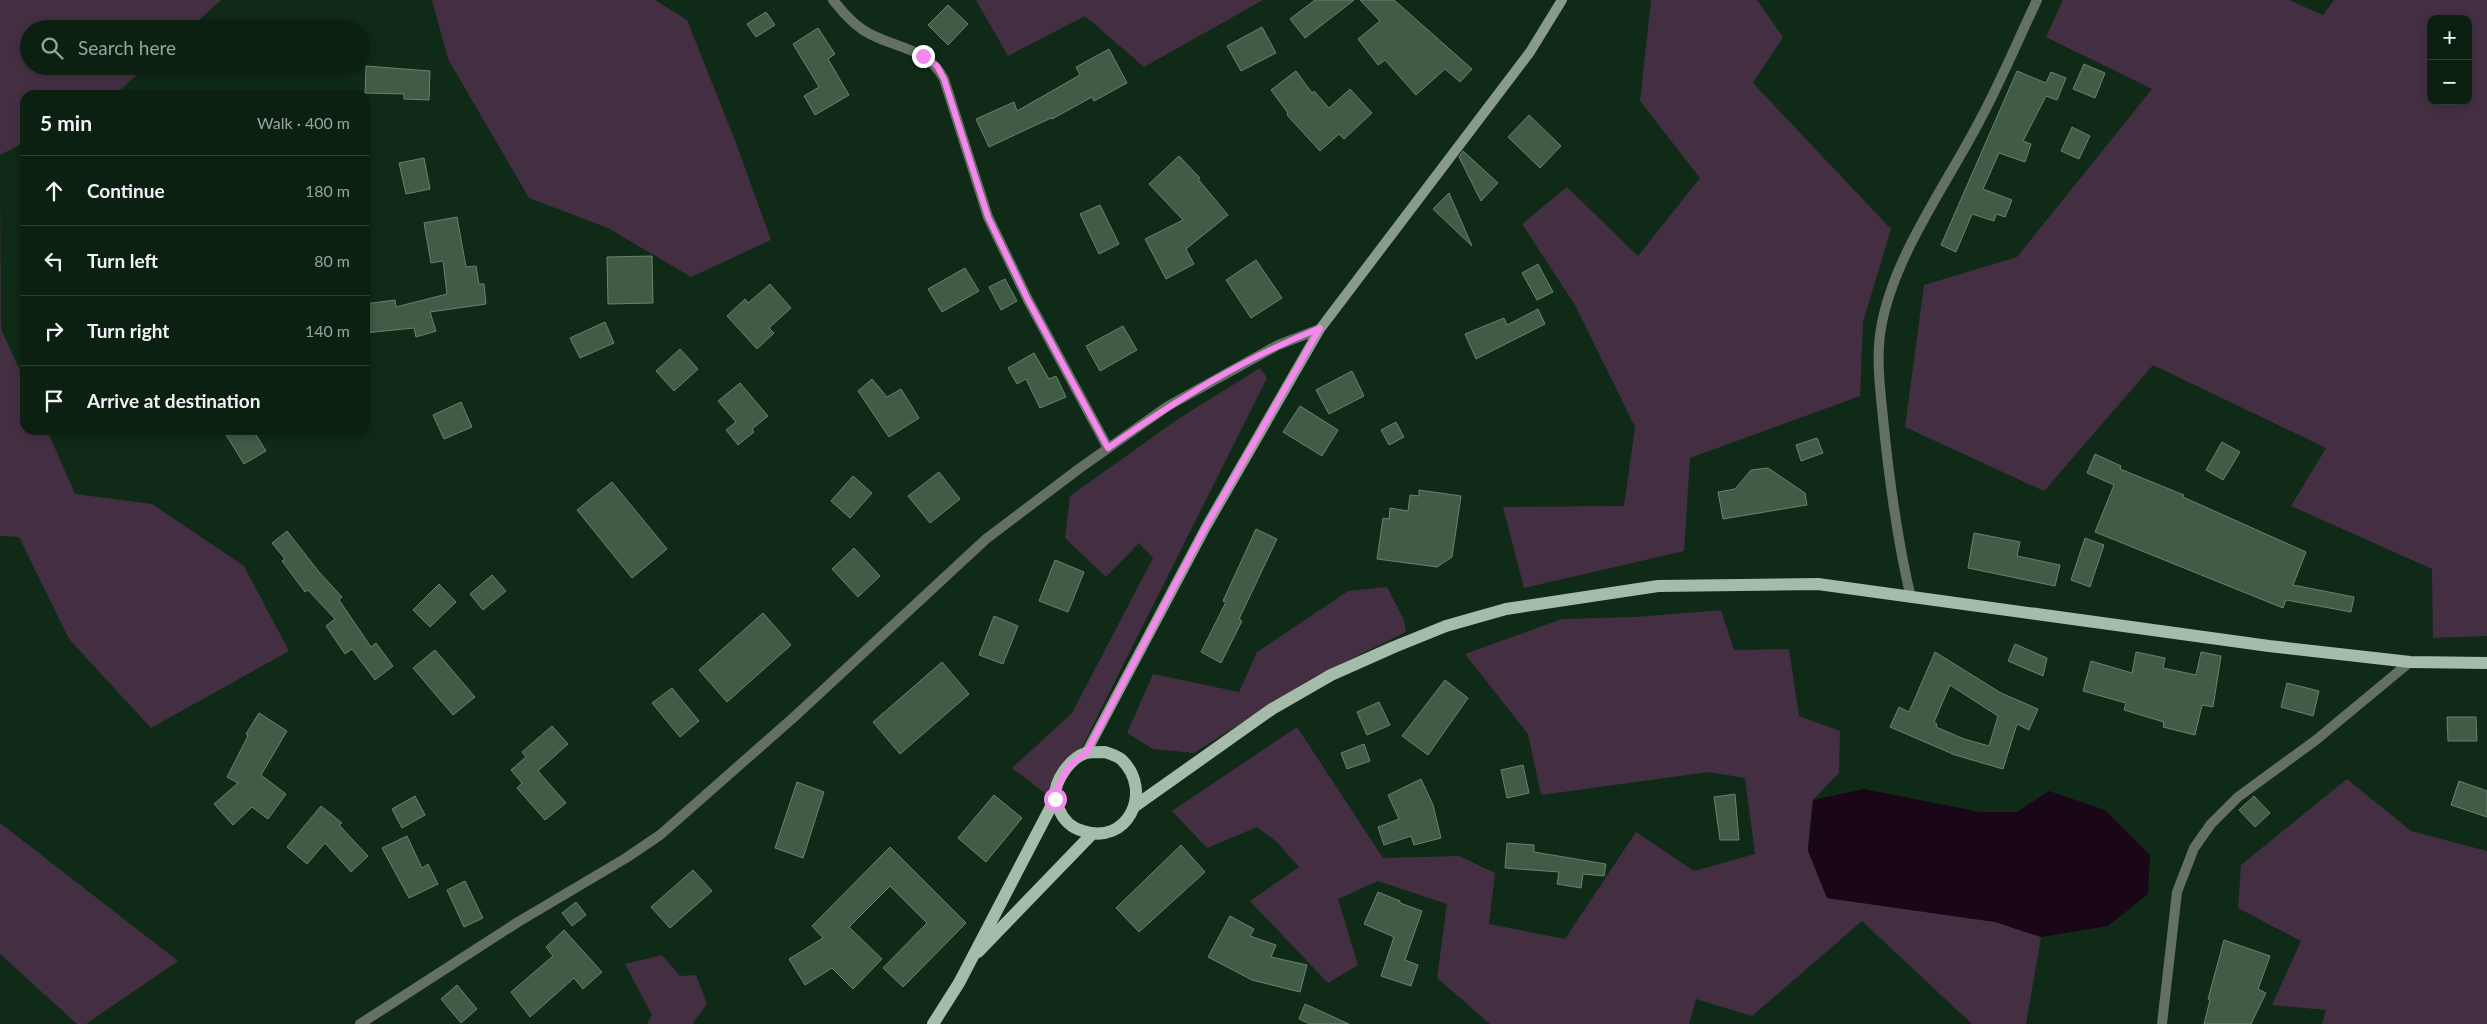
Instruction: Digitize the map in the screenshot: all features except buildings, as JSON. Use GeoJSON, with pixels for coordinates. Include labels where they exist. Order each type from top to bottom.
{"type":"FeatureCollection","features":[{"type":"Feature","properties":{"kind":"main road"},"geometry":{"type":"LineString","coordinates":[[1055,799],[1061,816],[1074,829],[1092,834],[1110,832],[1126,822],[1136,806],[1272,709],[1331,675],[1446,626],[1506,609],[1658,586],[1818,584],[2269,646],[2410,662],[2487,663]]}},
{"type":"Feature","properties":{"kind":"main road"},"geometry":{"type":"LineString","coordinates":[[933,1024],[959,983],[1055,799],[1059,781],[1070,764],[1086,753],[1105,752],[1121,759],[1130,771],[1137,788],[1136,806]]}},
{"type":"Feature","properties":{"kind":"main road"},"geometry":{"type":"LineString","coordinates":[[968,963],[1092,834]]}},
{"type":"Feature","properties":{"kind":"street"},"geometry":{"type":"LineString","coordinates":[[833,0],[849,20],[865,31],[923,56],[937,66],[944,79],[988,217],[1028,300],[1108,448]]}},
{"type":"Feature","properties":{"kind":"street"},"geometry":{"type":"LineString","coordinates":[[1086,753],[1206,526],[1320,328],[1530,52],[1562,0]]}},
{"type":"Feature","properties":{"kind":"street"},"geometry":{"type":"LineString","coordinates":[[1911,598],[1900,551],[1888,469],[1879,370],[1880,329],[1889,294],[1910,247],[1981,119],[2037,0]]}},
{"type":"Feature","properties":{"kind":"street"},"geometry":{"type":"LineString","coordinates":[[360,1024],[518,922],[626,858],[660,835],[786,725],[986,539],[1108,448],[1168,406],[1278,345],[1320,328]]}},
{"type":"Feature","properties":{"kind":"street"},"geometry":{"type":"LineString","coordinates":[[2162,1024],[2176,892],[2194,848],[2211,824],[2238,797],[2316,740],[2410,662]]}},
{"type":"Feature","properties":{"kind":"shaded area"},"geometry":{"type":"Polygon","coordinates":[[[0,0],[221,0],[199,20],[20,20],[20,75],[137,75],[120,90],[20,90],[20,145],[0,155],[0,0]]]}},
{"type":"Feature","properties":{"kind":"shaded area"},"geometry":{"type":"Polygon","coordinates":[[[432,0],[655,0],[687,20],[736,143],[771,240],[691,277],[608,228],[529,198],[448,59],[432,0]]]}},
{"type":"Feature","properties":{"kind":"shaded area"},"geometry":{"type":"Polygon","coordinates":[[[976,0],[1263,0],[1144,67],[1085,16],[1008,56],[976,0]]]}},
{"type":"Feature","properties":{"kind":"shaded area"},"geometry":{"type":"Polygon","coordinates":[[[1651,0],[1757,0],[1783,37],[1753,83],[1891,229],[1863,322],[1860,396],[1690,458],[1684,551],[1524,588],[1503,507],[1624,506],[1635,427],[1575,305],[1522,224],[1567,187],[1638,256],[1700,178],[1640,101],[1651,0]]]}},
{"type":"Feature","properties":{"kind":"shaded area"},"geometry":{"type":"Polygon","coordinates":[[[2063,0],[2289,0],[2323,15],[2334,0],[2487,0],[2487,636],[2433,638],[2432,569],[2291,506],[2326,448],[2153,365],[2044,491],[1905,427],[1924,285],[2017,257],[2152,89],[2046,37],[2063,0]]]}},
{"type":"Feature","properties":{"kind":"shaded area"},"geometry":{"type":"Polygon","coordinates":[[[0,178],[1,329],[20,370],[20,435],[49,435],[75,494],[152,504],[244,566],[289,651],[151,728],[69,639],[19,537],[0,536],[0,178]]]}},
{"type":"Feature","properties":{"kind":"shaded area"},"geometry":{"type":"Polygon","coordinates":[[[1260,368],[1267,378],[1055,801],[1012,768],[1072,713],[1153,558],[1139,543],[1106,577],[1065,538],[1070,496],[1178,419],[1260,368]]]}},
{"type":"Feature","properties":{"kind":"shaded area"},"geometry":{"type":"Polygon","coordinates":[[[1387,587],[1404,620],[1406,632],[1312,678],[1194,753],[1153,749],[1127,733],[1153,674],[1239,692],[1257,652],[1348,591],[1387,587]]]}},
{"type":"Feature","properties":{"kind":"shaded area"},"geometry":{"type":"Polygon","coordinates":[[[1721,610],[1734,650],[1789,649],[1799,716],[1840,731],[1839,773],[1813,800],[1808,847],[1827,898],[1996,922],[2041,937],[2026,1024],[1972,1024],[1862,921],[1752,1016],[1696,999],[1689,1024],[1490,1024],[1437,978],[1447,904],[1378,881],[1338,899],[1358,965],[1328,983],[1250,901],[1299,867],[1277,842],[1257,827],[1207,848],[1172,811],[1297,727],[1383,858],[1459,856],[1495,873],[1489,924],[1565,939],[1636,832],[1694,871],[1755,854],[1745,778],[1709,772],[1541,795],[1528,734],[1465,654],[1562,619],[1636,617],[1721,610]]]}},
{"type":"Feature","properties":{"kind":"shaded area"},"geometry":{"type":"Polygon","coordinates":[[[2347,779],[2411,831],[2487,851],[2487,1024],[2322,1024],[2326,1010],[2272,1005],[2301,941],[2238,908],[2241,865],[2347,779]]]}},
{"type":"Feature","properties":{"kind":"shaded area"},"geometry":{"type":"Polygon","coordinates":[[[1864,789],[1980,812],[2017,812],[2049,791],[2105,810],[2150,855],[2148,894],[2108,926],[2041,937],[1995,922],[1827,898],[1808,851],[1813,800],[1864,789]]]}},
{"type":"Feature","properties":{"kind":"shaded area"},"geometry":{"type":"Polygon","coordinates":[[[0,823],[178,961],[86,1024],[77,1024],[0,954],[0,823]]]}},
{"type":"Feature","properties":{"kind":"shaded area"},"geometry":{"type":"Polygon","coordinates":[[[662,955],[680,976],[696,975],[707,1004],[692,1024],[647,1024],[652,1015],[625,964],[662,955]]]}},
{"type":"Feature","properties":{"kind":"route"},"geometry":{"type":"LineString","coordinates":[[923,56],[937,66],[944,79],[988,217],[1028,300],[1108,448],[1168,406],[1278,345],[1320,328],[1206,526],[1086,753],[1070,764],[1059,781],[1055,799]]}}]}
